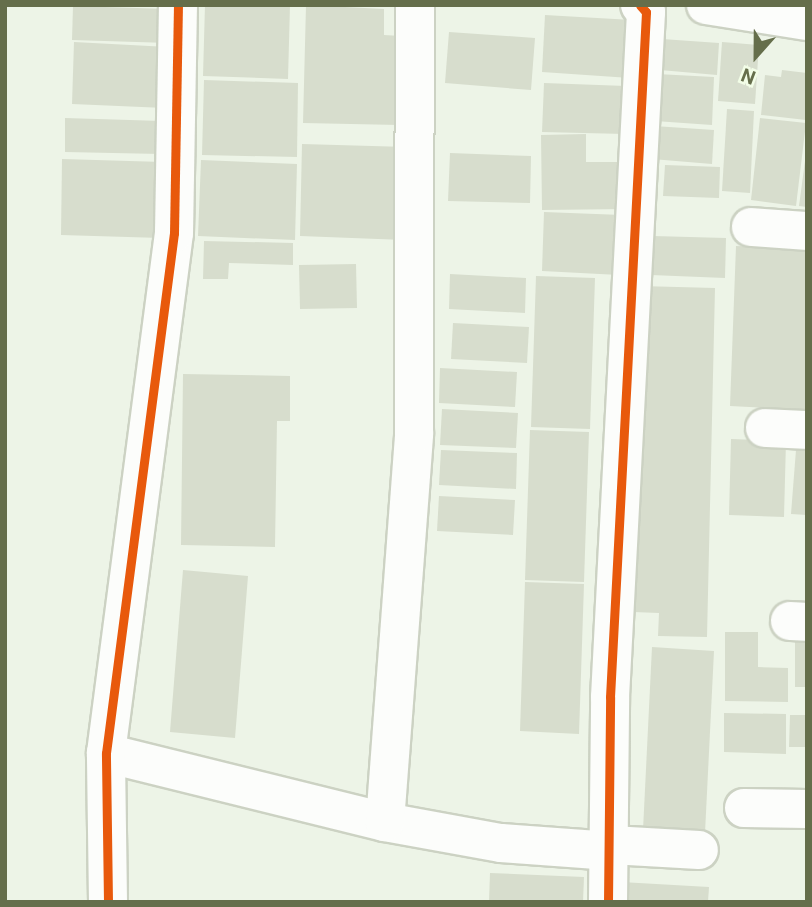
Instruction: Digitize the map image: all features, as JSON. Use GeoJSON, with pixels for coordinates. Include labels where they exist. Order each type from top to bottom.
{"type":"FeatureCollection","features":[{"type":"Feature","properties":{"kind":"street"},"geometry":{"type":"LineString","coordinates":[[108,902],[106,753],[174,233],[178,5]]}},
{"type":"Feature","properties":{"kind":"street"},"geometry":{"type":"LineString","coordinates":[[385,822],[414,434],[415,5]]}},
{"type":"Feature","properties":{"kind":"street"},"geometry":{"type":"LineString","coordinates":[[608,902],[611,848],[610,697],[646,12],[639,5]]}},
{"type":"Feature","properties":{"kind":"street"},"geometry":{"type":"LineString","coordinates":[[706,5],[807,21]]}},
{"type":"Feature","properties":{"kind":"street"},"geometry":{"type":"LineString","coordinates":[[751,227],[807,231]]}},
{"type":"Feature","properties":{"kind":"street"},"geometry":{"type":"LineString","coordinates":[[765,428],[807,430]]}},
{"type":"Feature","properties":{"kind":"street"},"geometry":{"type":"LineString","coordinates":[[106,753],[385,822],[500,844],[699,850]]}},
{"type":"Feature","properties":{"kind":"street"},"geometry":{"type":"LineString","coordinates":[[744,808],[807,809]]}},
{"type":"Feature","properties":{"kind":"building"},"geometry":{"type":"Polygon","coordinates":[[[205,5],[290,5],[288,79],[203,76],[205,5]]]}},
{"type":"Feature","properties":{"kind":"building"},"geometry":{"type":"Polygon","coordinates":[[[306,5],[384,9],[384,35],[401,36],[399,125],[303,123],[306,5]]]}},
{"type":"Feature","properties":{"kind":"building"},"geometry":{"type":"Polygon","coordinates":[[[73,6],[169,9],[169,43],[72,40],[73,6]]]}},
{"type":"Feature","properties":{"kind":"building"},"geometry":{"type":"Polygon","coordinates":[[[545,15],[632,20],[630,78],[542,72],[545,15]]]}},
{"type":"Feature","properties":{"kind":"building"},"geometry":{"type":"Polygon","coordinates":[[[449,32],[535,38],[531,90],[445,83],[449,32]]]}},
{"type":"Feature","properties":{"kind":"building"},"geometry":{"type":"Polygon","coordinates":[[[662,39],[719,43],[717,75],[660,70],[662,39]]]}},
{"type":"Feature","properties":{"kind":"building"},"geometry":{"type":"Polygon","coordinates":[[[74,42],[168,47],[165,108],[72,104],[74,42]]]}},
{"type":"Feature","properties":{"kind":"building"},"geometry":{"type":"Polygon","coordinates":[[[722,42],[759,45],[755,104],[718,101],[722,42]]]}},
{"type":"Feature","properties":{"kind":"building"},"geometry":{"type":"Polygon","coordinates":[[[782,70],[807,73],[806,120],[761,115],[765,75],[781,77],[782,70]]]}},
{"type":"Feature","properties":{"kind":"building"},"geometry":{"type":"Polygon","coordinates":[[[657,74],[714,77],[712,125],[655,121],[657,74]]]}},
{"type":"Feature","properties":{"kind":"building"},"geometry":{"type":"Polygon","coordinates":[[[204,80],[298,83],[297,157],[202,155],[204,80]]]}},
{"type":"Feature","properties":{"kind":"building"},"geometry":{"type":"Polygon","coordinates":[[[544,83],[626,86],[625,134],[542,132],[544,83]]]}},
{"type":"Feature","properties":{"kind":"building"},"geometry":{"type":"Polygon","coordinates":[[[727,109],[754,111],[750,193],[722,191],[727,109]]]}},
{"type":"Feature","properties":{"kind":"building"},"geometry":{"type":"Polygon","coordinates":[[[65,118],[162,121],[161,154],[65,152],[65,118]]]}},
{"type":"Feature","properties":{"kind":"building"},"geometry":{"type":"Polygon","coordinates":[[[760,118],[806,123],[796,206],[751,200],[760,118]]]}},
{"type":"Feature","properties":{"kind":"building"},"geometry":{"type":"Polygon","coordinates":[[[654,126],[714,130],[712,164],[652,159],[654,126]]]}},
{"type":"Feature","properties":{"kind":"building"},"geometry":{"type":"Polygon","coordinates":[[[586,134],[586,162],[625,162],[626,209],[542,210],[541,135],[586,134]]]}},
{"type":"Feature","properties":{"kind":"building"},"geometry":{"type":"Polygon","coordinates":[[[302,144],[407,147],[404,240],[300,236],[302,144]]]}},
{"type":"Feature","properties":{"kind":"building"},"geometry":{"type":"Polygon","coordinates":[[[450,153],[531,156],[530,203],[448,201],[450,153]]]}},
{"type":"Feature","properties":{"kind":"building"},"geometry":{"type":"Polygon","coordinates":[[[62,159],[163,162],[161,238],[61,235],[62,159]]]}},
{"type":"Feature","properties":{"kind":"building"},"geometry":{"type":"Polygon","coordinates":[[[201,160],[297,164],[295,240],[198,236],[201,160]]]}},
{"type":"Feature","properties":{"kind":"building"},"geometry":{"type":"Polygon","coordinates":[[[807,161],[807,207],[799,206],[807,161]]]}},
{"type":"Feature","properties":{"kind":"building"},"geometry":{"type":"Polygon","coordinates":[[[665,165],[720,167],[719,198],[663,196],[665,165]]]}},
{"type":"Feature","properties":{"kind":"building"},"geometry":{"type":"Polygon","coordinates":[[[544,212],[622,215],[619,275],[542,271],[544,212]]]}},
{"type":"Feature","properties":{"kind":"building"},"geometry":{"type":"Polygon","coordinates":[[[653,236],[726,238],[725,278],[651,275],[653,236]]]}},
{"type":"Feature","properties":{"kind":"building"},"geometry":{"type":"Polygon","coordinates":[[[204,241],[293,243],[293,265],[229,263],[228,279],[203,279],[204,241]]]}},
{"type":"Feature","properties":{"kind":"building"},"geometry":{"type":"Polygon","coordinates":[[[736,246],[807,249],[807,410],[730,406],[736,246]]]}},
{"type":"Feature","properties":{"kind":"building"},"geometry":{"type":"Polygon","coordinates":[[[356,264],[357,308],[300,309],[299,265],[356,264]]]}},
{"type":"Feature","properties":{"kind":"building"},"geometry":{"type":"Polygon","coordinates":[[[450,274],[526,278],[525,313],[449,309],[450,274]]]}},
{"type":"Feature","properties":{"kind":"building"},"geometry":{"type":"Polygon","coordinates":[[[536,276],[595,278],[590,429],[531,427],[536,276]]]}},
{"type":"Feature","properties":{"kind":"building"},"geometry":{"type":"Polygon","coordinates":[[[640,286],[715,288],[707,637],[658,636],[659,613],[633,612],[640,286]]]}},
{"type":"Feature","properties":{"kind":"building"},"geometry":{"type":"Polygon","coordinates":[[[453,323],[529,327],[527,363],[451,359],[453,323]]]}},
{"type":"Feature","properties":{"kind":"building"},"geometry":{"type":"Polygon","coordinates":[[[440,368],[517,372],[515,407],[439,403],[440,368]]]}},
{"type":"Feature","properties":{"kind":"building"},"geometry":{"type":"Polygon","coordinates":[[[183,374],[290,376],[290,421],[277,421],[275,547],[181,545],[183,374]]]}},
{"type":"Feature","properties":{"kind":"building"},"geometry":{"type":"Polygon","coordinates":[[[442,409],[518,413],[516,448],[440,445],[442,409]]]}},
{"type":"Feature","properties":{"kind":"building"},"geometry":{"type":"Polygon","coordinates":[[[530,430],[589,432],[584,582],[525,580],[530,430]]]}},
{"type":"Feature","properties":{"kind":"building"},"geometry":{"type":"Polygon","coordinates":[[[797,437],[807,437],[807,515],[791,514],[797,437]]]}},
{"type":"Feature","properties":{"kind":"building"},"geometry":{"type":"Polygon","coordinates":[[[731,439],[786,441],[784,517],[729,515],[731,439]]]}},
{"type":"Feature","properties":{"kind":"building"},"geometry":{"type":"Polygon","coordinates":[[[441,450],[517,453],[516,489],[439,485],[441,450]]]}},
{"type":"Feature","properties":{"kind":"building"},"geometry":{"type":"Polygon","coordinates":[[[439,496],[515,500],[513,535],[437,531],[439,496]]]}},
{"type":"Feature","properties":{"kind":"building"},"geometry":{"type":"Polygon","coordinates":[[[183,570],[248,576],[235,738],[170,732],[183,570]]]}},
{"type":"Feature","properties":{"kind":"building"},"geometry":{"type":"Polygon","coordinates":[[[525,582],[584,584],[579,734],[520,731],[525,582]]]}},
{"type":"Feature","properties":{"kind":"building"},"geometry":{"type":"Polygon","coordinates":[[[795,631],[807,631],[807,687],[795,687],[795,631]]]}},
{"type":"Feature","properties":{"kind":"building"},"geometry":{"type":"Polygon","coordinates":[[[725,632],[758,632],[758,667],[788,668],[788,702],[725,701],[725,632]]]}},
{"type":"Feature","properties":{"kind":"building"},"geometry":{"type":"Polygon","coordinates":[[[652,647],[714,651],[705,833],[643,830],[652,647]]]}},
{"type":"Feature","properties":{"kind":"building"},"geometry":{"type":"Polygon","coordinates":[[[724,713],[786,714],[786,754],[724,752],[724,713]]]}},
{"type":"Feature","properties":{"kind":"building"},"geometry":{"type":"Polygon","coordinates":[[[790,715],[807,715],[807,747],[789,747],[790,715]]]}},
{"type":"Feature","properties":{"kind":"building"},"geometry":{"type":"Polygon","coordinates":[[[490,873],[584,877],[583,902],[489,902],[490,873]]]}},
{"type":"Feature","properties":{"kind":"building"},"geometry":{"type":"Polygon","coordinates":[[[621,882],[709,887],[708,902],[620,902],[621,882]]]}},
{"type":"Feature","properties":{"kind":"cycle path"},"geometry":{"type":"LineString","coordinates":[[108,902],[106,753],[174,233],[178,5]]}},
{"type":"Feature","properties":{"kind":"cycle path"},"geometry":{"type":"LineString","coordinates":[[608,902],[610,697],[646,12],[640,5]]}}]}
